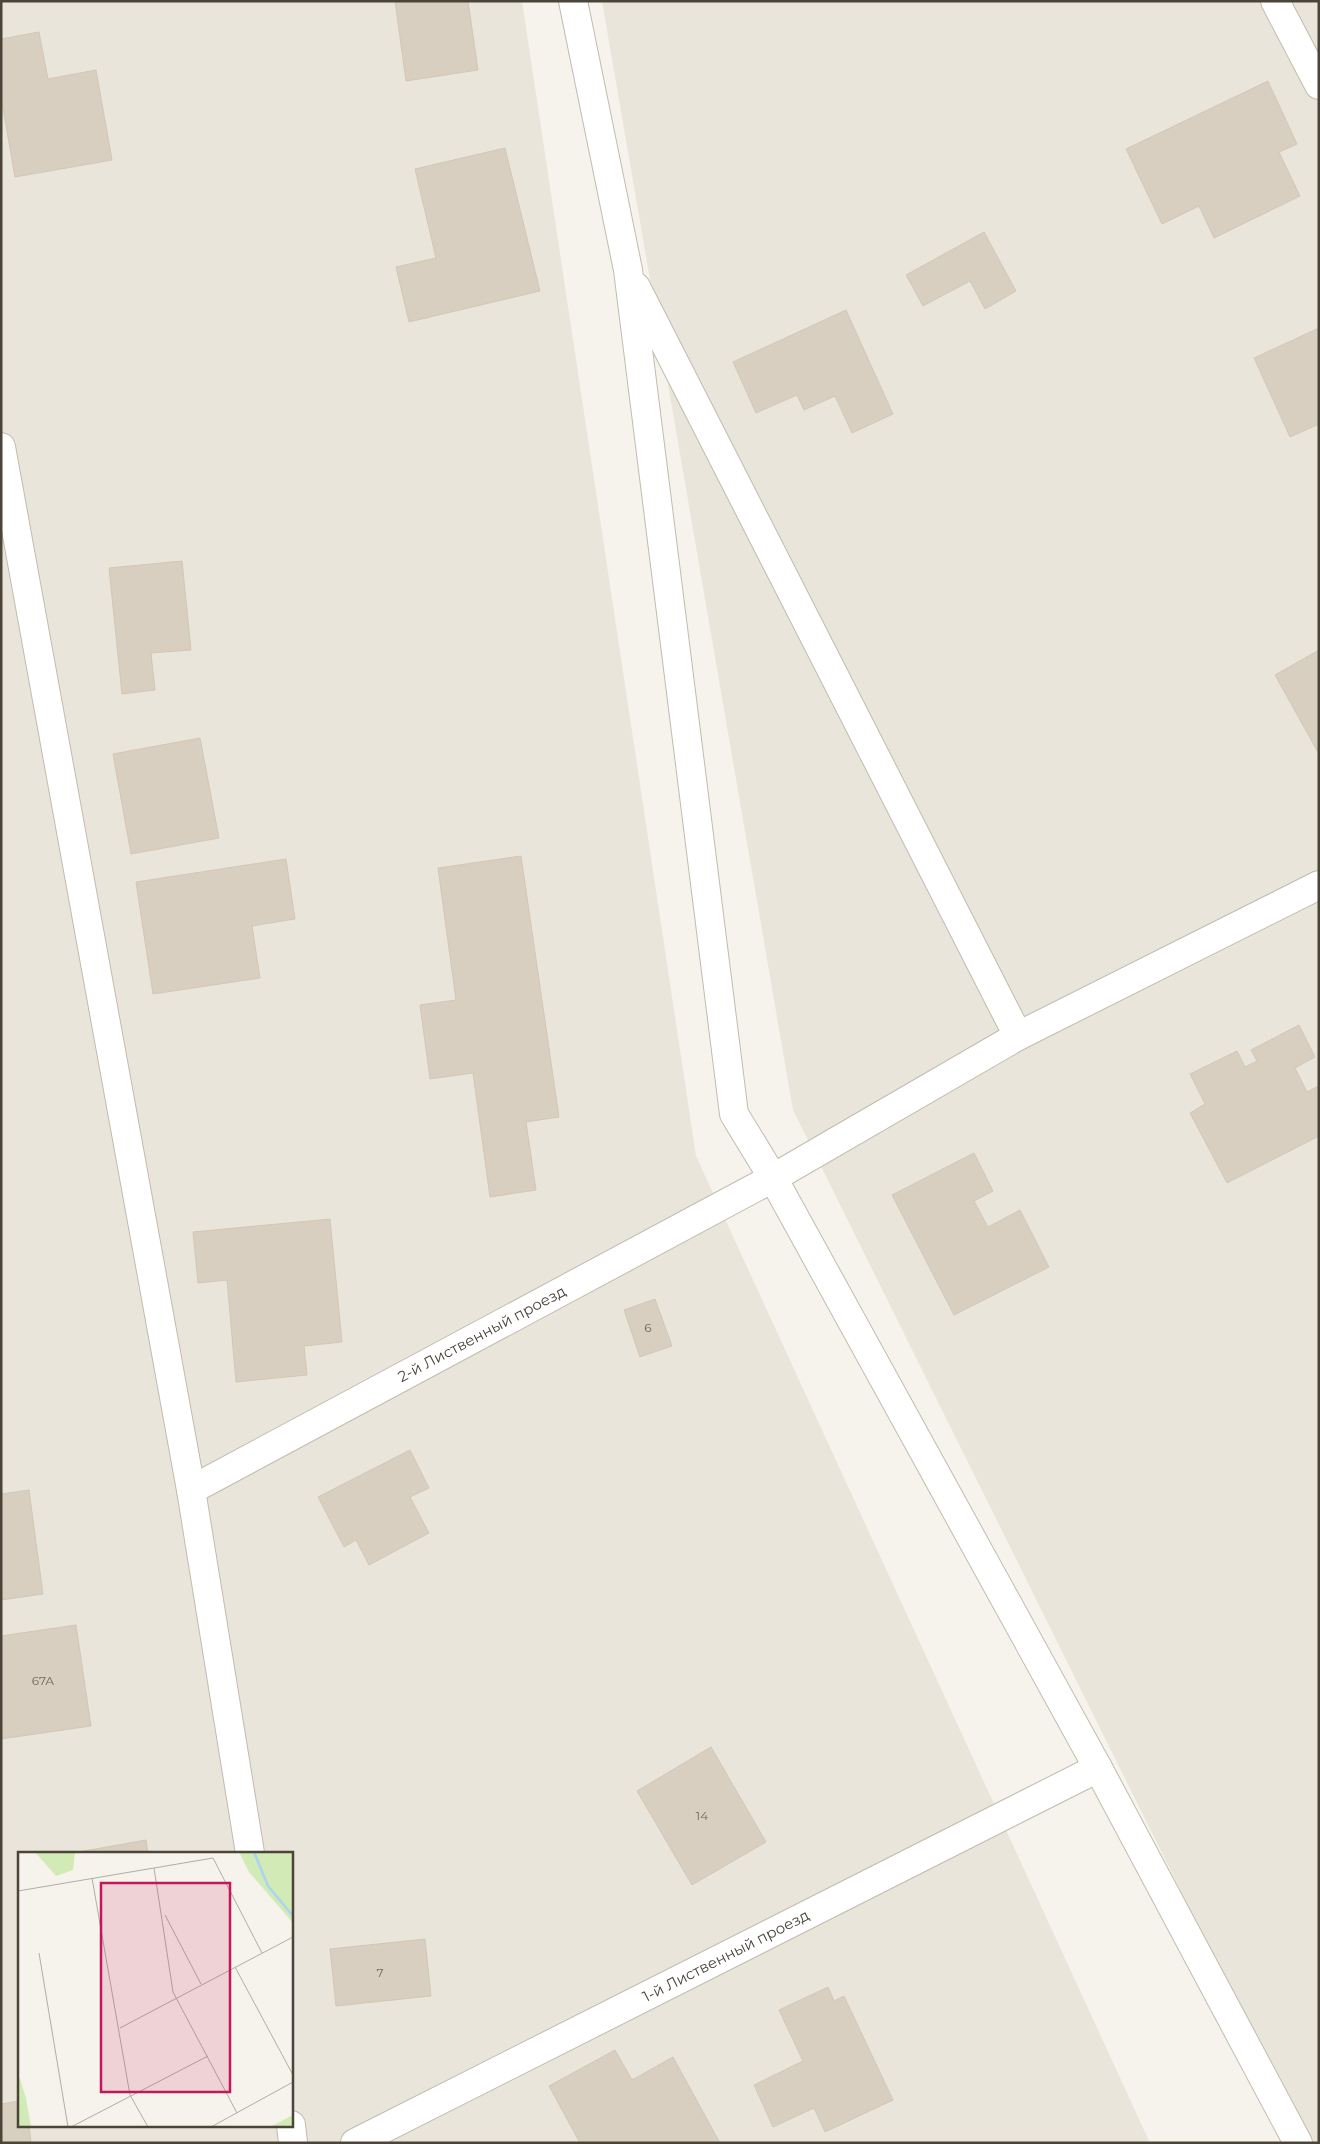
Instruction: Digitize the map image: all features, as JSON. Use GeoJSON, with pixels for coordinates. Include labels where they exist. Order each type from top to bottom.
{"type":"FeatureCollection","features":[{"type":"Feature","properties":{"kind":"street"},"geometry":{"type":"LineString","coordinates":[[573,1],[628,270],[734,1114],[773,1178],[1098,1768],[1298,2143]]}},
{"type":"Feature","properties":{"kind":"street"},"geometry":{"type":"LineString","coordinates":[[1275,1],[1319,86]]}},
{"type":"Feature","properties":{"kind":"street"},"geometry":{"type":"LineString","coordinates":[[628,270],[1018,1036]]}},
{"type":"Feature","properties":{"kind":"street"},"geometry":{"type":"LineString","coordinates":[[1,447],[192,1490],[250,1852]]}},
{"type":"Feature","properties":{"kind":"street","name":"2-й Лиственный проезд"},"geometry":{"type":"LineString","coordinates":[[192,1490],[773,1178],[1018,1036],[1319,885]]}},
{"type":"Feature","properties":{"kind":"street","name":"1-й Лиственный проезд"},"geometry":{"type":"LineString","coordinates":[[355,2143],[1098,1768]]}},
{"type":"Feature","properties":{"kind":"street"},"geometry":{"type":"LineString","coordinates":[[291,2126],[293,2143]]}},
{"type":"Feature","properties":{"kind":"shaded area"},"geometry":{"type":"Polygon","coordinates":[[[1,1],[522,1],[696,1156],[1150,2143],[1,2143],[1,1]]]}},
{"type":"Feature","properties":{"kind":"shaded area"},"geometry":{"type":"Polygon","coordinates":[[[602,1],[1319,1],[1319,2143],[1306,2143],[793,1110],[602,1]]]}},
{"type":"Feature","properties":{"kind":"building"},"geometry":{"type":"Polygon","coordinates":[[[395,1],[468,1],[478,70],[406,81],[395,1]]]}},
{"type":"Feature","properties":{"kind":"building"},"geometry":{"type":"Polygon","coordinates":[[[39,32],[48,79],[96,70],[112,160],[15,177],[1,97],[1,39],[39,32]]]}},
{"type":"Feature","properties":{"kind":"building"},"geometry":{"type":"Polygon","coordinates":[[[1268,81],[1297,144],[1279,152],[1300,196],[1214,238],[1199,206],[1162,224],[1126,149],[1268,81]]]}},
{"type":"Feature","properties":{"kind":"building"},"geometry":{"type":"Polygon","coordinates":[[[505,148],[540,291],[409,322],[396,267],[436,258],[415,169],[505,148]]]}},
{"type":"Feature","properties":{"kind":"building"},"geometry":{"type":"Polygon","coordinates":[[[984,232],[1016,291],[985,309],[970,281],[923,306],[906,275],[984,232]]]}},
{"type":"Feature","properties":{"kind":"building"},"geometry":{"type":"Polygon","coordinates":[[[846,310],[893,414],[852,433],[835,396],[804,410],[797,395],[756,413],[733,362],[846,310]]]}},
{"type":"Feature","properties":{"kind":"building"},"geometry":{"type":"Polygon","coordinates":[[[1319,328],[1319,424],[1290,437],[1254,358],[1319,328]]]}},
{"type":"Feature","properties":{"kind":"building"},"geometry":{"type":"Polygon","coordinates":[[[182,561],[191,650],[151,653],[155,690],[122,694],[109,568],[182,561]]]}},
{"type":"Feature","properties":{"kind":"building"},"geometry":{"type":"Polygon","coordinates":[[[1319,650],[1319,754],[1275,675],[1319,650]]]}},
{"type":"Feature","properties":{"kind":"building"},"geometry":{"type":"Polygon","coordinates":[[[200,738],[219,838],[131,854],[113,754],[200,738]]]}},
{"type":"Feature","properties":{"kind":"building"},"geometry":{"type":"Polygon","coordinates":[[[521,856],[559,1117],[526,1122],[536,1190],[490,1197],[473,1073],[430,1079],[420,1005],[456,1000],[438,868],[521,856]]]}},
{"type":"Feature","properties":{"kind":"building"},"geometry":{"type":"Polygon","coordinates":[[[286,859],[295,919],[252,926],[260,978],[153,994],[136,882],[286,859]]]}},
{"type":"Feature","properties":{"kind":"building"},"geometry":{"type":"Polygon","coordinates":[[[1299,1025],[1315,1057],[1295,1068],[1307,1092],[1319,1086],[1319,1136],[1227,1183],[1190,1113],[1205,1104],[1190,1074],[1237,1051],[1245,1067],[1257,1061],[1251,1050],[1299,1025]]]}},
{"type":"Feature","properties":{"kind":"building"},"geometry":{"type":"Polygon","coordinates":[[[974,1153],[993,1191],[974,1201],[988,1227],[1020,1210],[1049,1267],[954,1315],[892,1195],[974,1153]]]}},
{"type":"Feature","properties":{"kind":"building"},"geometry":{"type":"Polygon","coordinates":[[[330,1219],[342,1342],[304,1346],[307,1375],[236,1382],[227,1280],[198,1283],[193,1232],[330,1219]]]}},
{"type":"Feature","properties":{"kind":"building"},"geometry":{"type":"Polygon","coordinates":[[[655,1299],[672,1346],[640,1357],[624,1310],[655,1299]]]}},
{"type":"Feature","properties":{"kind":"building"},"geometry":{"type":"Polygon","coordinates":[[[410,1450],[429,1488],[410,1497],[429,1533],[369,1565],[356,1540],[344,1547],[318,1497],[410,1450]]]}},
{"type":"Feature","properties":{"kind":"building"},"geometry":{"type":"Polygon","coordinates":[[[29,1490],[43,1594],[1,1600],[1,1494],[29,1490]]]}},
{"type":"Feature","properties":{"kind":"building"},"geometry":{"type":"Polygon","coordinates":[[[76,1625],[91,1726],[1,1739],[1,1636],[76,1625]]]}},
{"type":"Feature","properties":{"kind":"building"},"geometry":{"type":"Polygon","coordinates":[[[711,1747],[766,1842],[692,1885],[637,1791],[711,1747]]]}},
{"type":"Feature","properties":{"kind":"building"},"geometry":{"type":"Polygon","coordinates":[[[146,1840],[148,1852],[79,1852],[146,1840]]]}},
{"type":"Feature","properties":{"kind":"building"},"geometry":{"type":"Polygon","coordinates":[[[425,1939],[431,1996],[336,2006],[330,1949],[425,1939]]]}},
{"type":"Feature","properties":{"kind":"building"},"geometry":{"type":"Polygon","coordinates":[[[828,1987],[834,2001],[844,1996],[893,2100],[825,2132],[814,2108],[773,2127],[754,2085],[803,2061],[779,2010],[828,1987]]]}},
{"type":"Feature","properties":{"kind":"building"},"geometry":{"type":"Polygon","coordinates":[[[615,2050],[632,2080],[673,2057],[720,2143],[580,2143],[549,2086],[615,2050]]]}},
{"type":"Feature","properties":{"kind":"building"},"geometry":{"type":"Polygon","coordinates":[[[18,2101],[18,2126],[29,2126],[31,2143],[1,2143],[1,2104],[18,2101]]]}}]}
